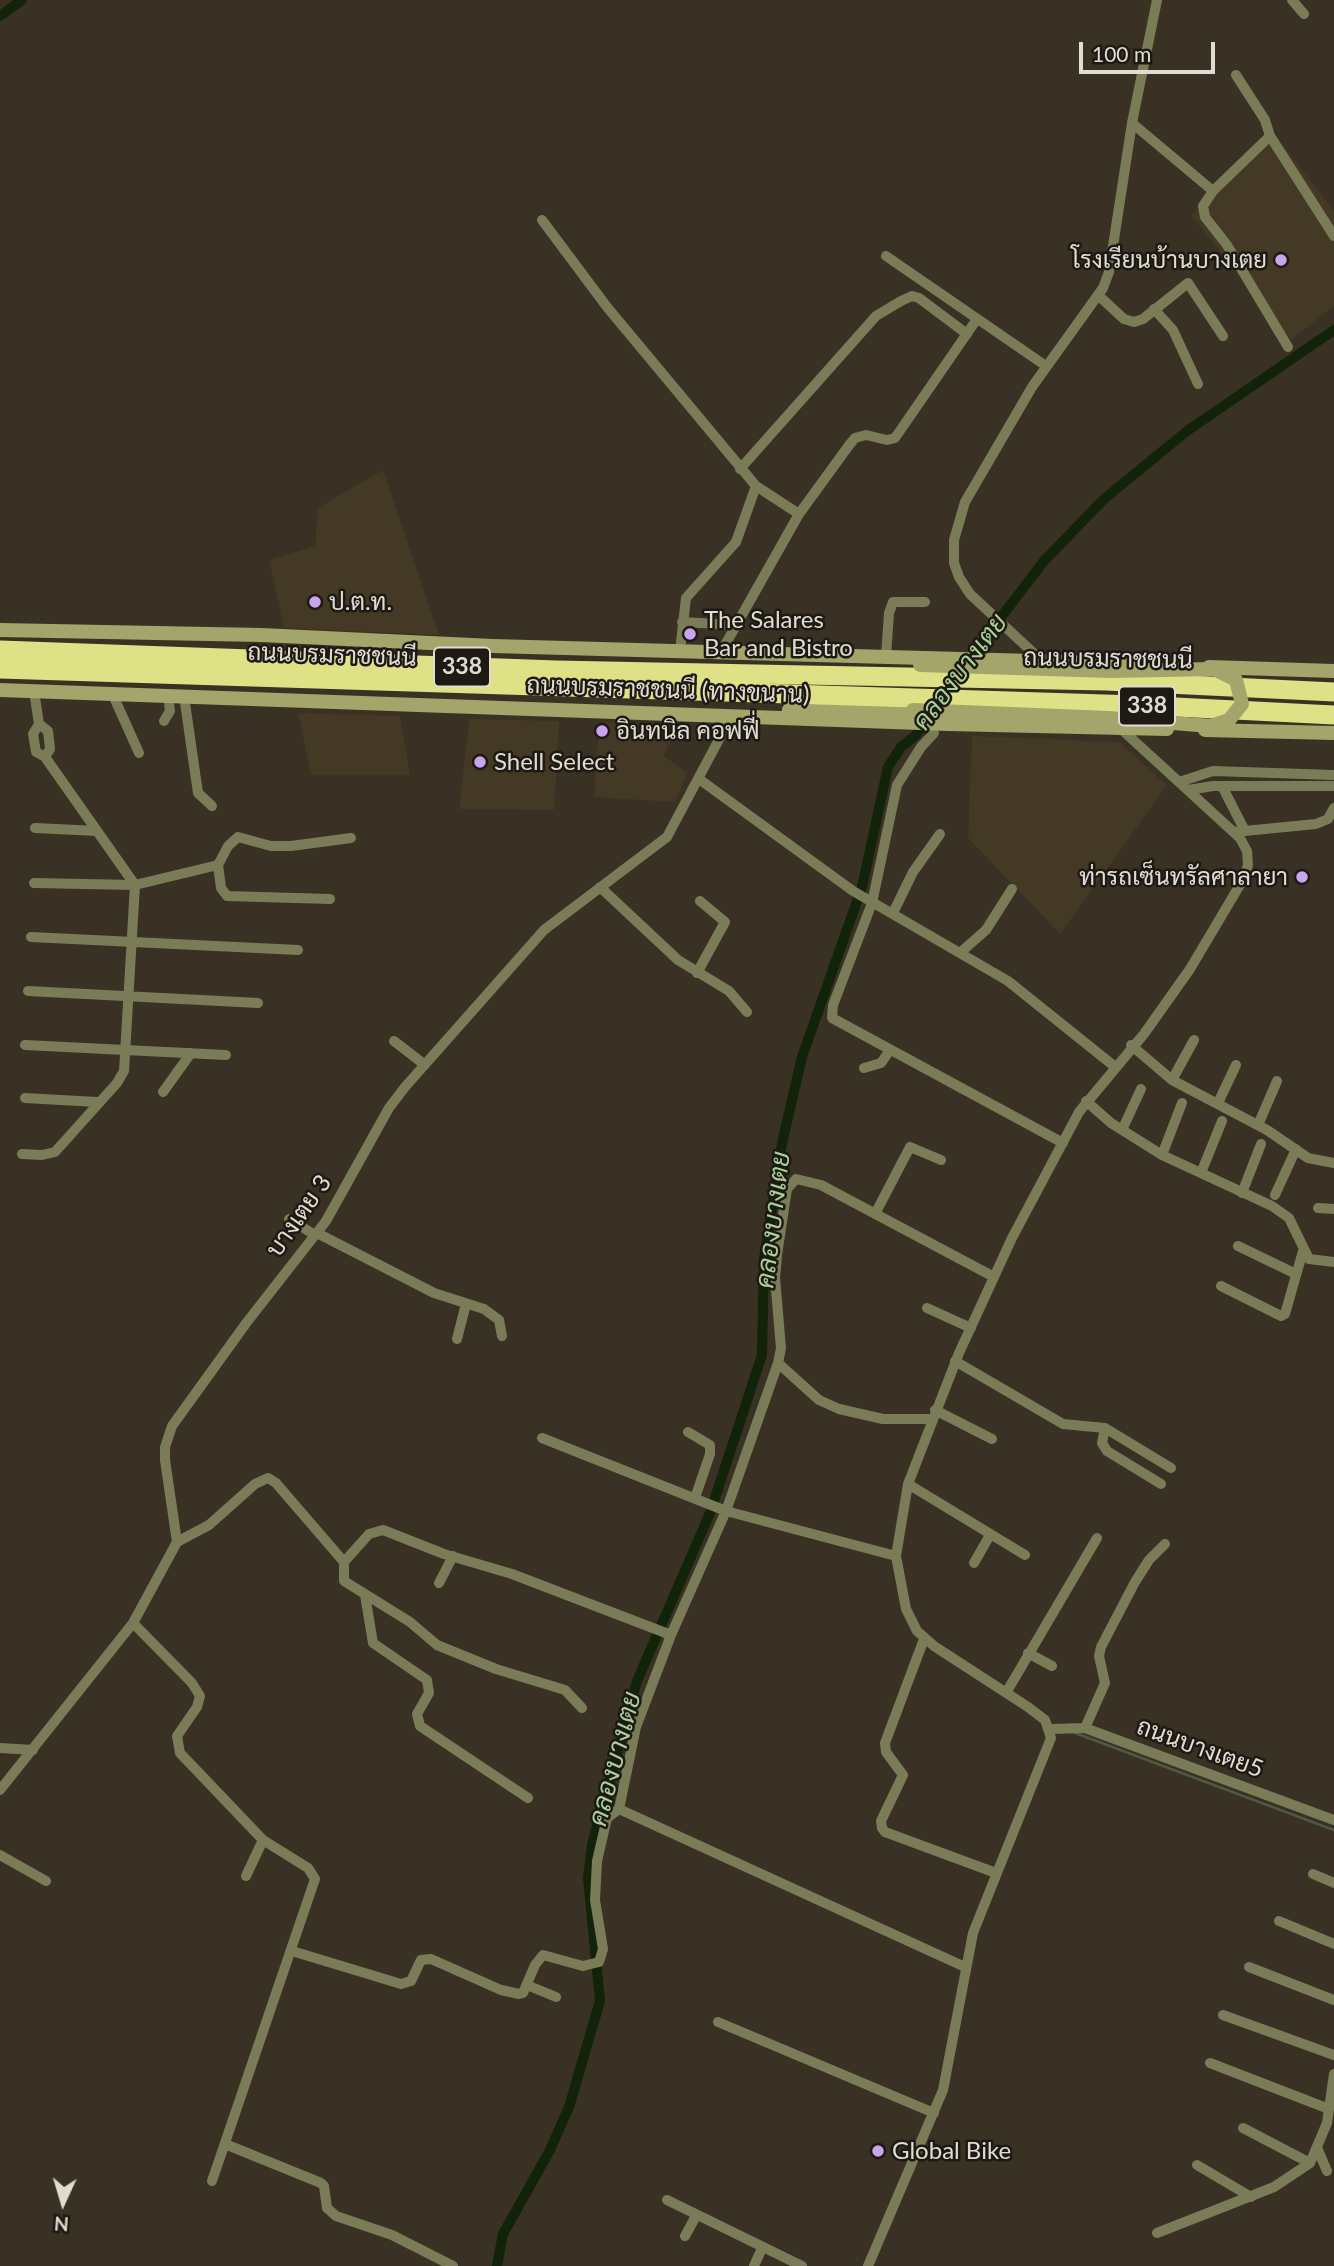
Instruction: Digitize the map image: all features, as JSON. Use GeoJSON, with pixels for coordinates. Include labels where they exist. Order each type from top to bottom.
{"type":"FeatureCollection","features":[{"type":"Feature","properties":{"kind":"highway","name":"ถนนบรมราชชนนี"},"geometry":{"type":"LineString","coordinates":[[0,650],[358,664],[921,672],[976,681],[1106,681],[1334,692]]}},
{"type":"Feature","properties":{"kind":"highway","name":"ถนนบรมราชชนนี"},"geometry":{"type":"LineString","coordinates":[[0,669],[913,710],[960,701],[1334,715]]}},
{"type":"Feature","properties":{"kind":"main road","name":"ถนนบรมราชชนนี (ทางขนาน)"},"geometry":{"type":"LineString","coordinates":[[0,630],[261,635],[493,646],[954,657],[1334,671]]}},
{"type":"Feature","properties":{"kind":"main road"},"geometry":{"type":"LineString","coordinates":[[717,652],[921,672],[1214,669],[1236,680],[1242,704],[1229,720],[1211,726],[1109,718],[913,710]]}},
{"type":"Feature","properties":{"kind":"main road","name":"ถนนบรมราชชนนี (ทางขนาน)"},"geometry":{"type":"LineString","coordinates":[[0,690],[737,715],[819,707],[913,710]]}},
{"type":"Feature","properties":{"kind":"main road","name":"338"},"geometry":{"type":"LineString","coordinates":[[913,710],[948,724],[1334,733]]}},
{"type":"Feature","properties":{"kind":"street"},"geometry":{"type":"LineString","coordinates":[[1042,661],[989,614],[959,577],[953,550],[956,524],[965,502],[1046,366],[1099,296],[1109,272],[1132,123],[1157,0]]}},
{"type":"Feature","properties":{"kind":"street"},"geometry":{"type":"LineString","coordinates":[[1292,0],[1304,15]]}},
{"type":"Feature","properties":{"kind":"street"},"geometry":{"type":"LineString","coordinates":[[1236,75],[1260,112],[1270,136],[1334,236]]}},
{"type":"Feature","properties":{"kind":"street"},"geometry":{"type":"LineString","coordinates":[[1132,123],[1213,191]]}},
{"type":"Feature","properties":{"kind":"street"},"geometry":{"type":"LineString","coordinates":[[1270,136],[1213,191],[1202,211],[1227,245],[1288,347]]}},
{"type":"Feature","properties":{"kind":"street"},"geometry":{"type":"LineString","coordinates":[[542,220],[607,307],[740,469],[756,486],[799,514]]}},
{"type":"Feature","properties":{"kind":"street"},"geometry":{"type":"LineString","coordinates":[[886,256],[1046,366]]}},
{"type":"Feature","properties":{"kind":"street"},"geometry":{"type":"LineString","coordinates":[[1099,296],[1128,321],[1143,319],[1188,283],[1223,336]]}},
{"type":"Feature","properties":{"kind":"street"},"geometry":{"type":"LineString","coordinates":[[740,469],[876,316],[901,301],[912,296],[919,298],[967,334]]}},
{"type":"Feature","properties":{"kind":"street"},"geometry":{"type":"LineString","coordinates":[[1154,309],[1173,330],[1198,384]]}},
{"type":"Feature","properties":{"kind":"street"},"geometry":{"type":"LineString","coordinates":[[717,652],[736,625],[799,514],[855,438],[866,435],[887,440],[895,438],[977,318]]}},
{"type":"Feature","properties":{"kind":"street"},"geometry":{"type":"LineString","coordinates":[[680,651],[682,622],[690,592],[736,542],[756,486]]}},
{"type":"Feature","properties":{"kind":"street"},"geometry":{"type":"LineString","coordinates":[[886,656],[889,613],[893,602],[925,602]]}},
{"type":"Feature","properties":{"kind":"street"},"geometry":{"type":"LineString","coordinates":[[682,622],[736,625]]}},
{"type":"Feature","properties":{"kind":"street"},"geometry":{"type":"LineString","coordinates":[[22,1154],[43,1155],[55,1152],[121,1078],[130,996],[135,885],[45,757],[36,752],[33,734],[39,724],[34,691]]}},
{"type":"Feature","properties":{"kind":"street"},"geometry":{"type":"LineString","coordinates":[[112,694],[139,753]]}},
{"type":"Feature","properties":{"kind":"street"},"geometry":{"type":"LineString","coordinates":[[164,721],[170,711],[168,695]]}},
{"type":"Feature","properties":{"kind":"street"},"geometry":{"type":"LineString","coordinates":[[184,696],[198,793],[203,801],[212,806]]}},
{"type":"Feature","properties":{"kind":"street","name":"บางเตย 3"},"geometry":{"type":"LineString","coordinates":[[177,1542],[165,1460],[165,1447],[172,1426],[337,1204],[389,1108],[544,930],[659,846],[672,829],[737,715]]}},
{"type":"Feature","properties":{"kind":"street"},"geometry":{"type":"LineString","coordinates":[[1119,727],[1183,786],[1240,832],[1316,824],[1328,819],[1334,808]]}},
{"type":"Feature","properties":{"kind":"street"},"geometry":{"type":"LineString","coordinates":[[934,733],[921,747],[897,785],[870,901],[833,1005],[832,1018],[1063,1143]]}},
{"type":"Feature","properties":{"kind":"street"},"geometry":{"type":"LineString","coordinates":[[1183,786],[1213,771],[1334,775]]}},
{"type":"Feature","properties":{"kind":"street"},"geometry":{"type":"LineString","coordinates":[[1273,786],[1274,773]]}},
{"type":"Feature","properties":{"kind":"street"},"geometry":{"type":"LineString","coordinates":[[699,779],[853,891],[1008,981],[1114,1066]]}},
{"type":"Feature","properties":{"kind":"street"},"geometry":{"type":"LineString","coordinates":[[1183,786],[1334,786]]}},
{"type":"Feature","properties":{"kind":"street"},"geometry":{"type":"LineString","coordinates":[[869,2266],[943,2090],[965,1967],[980,1911],[1049,1749],[1050,1729],[1037,1713],[924,1639],[906,1609],[896,1556],[908,1485],[955,1361],[994,1277],[1086,1101],[1143,1034],[1190,969],[1244,878],[1248,851],[1222,786]]}},
{"type":"Feature","properties":{"kind":"street"},"geometry":{"type":"LineString","coordinates":[[35,828],[97,831]]}},
{"type":"Feature","properties":{"kind":"street"},"geometry":{"type":"LineString","coordinates":[[893,914],[913,872],[940,834]]}},
{"type":"Feature","properties":{"kind":"street"},"geometry":{"type":"LineString","coordinates":[[330,899],[227,896],[221,888],[218,865],[228,846],[238,837],[271,846],[312,846],[351,838]]}},
{"type":"Feature","properties":{"kind":"street"},"geometry":{"type":"LineString","coordinates":[[34,883],[135,885],[218,865]]}},
{"type":"Feature","properties":{"kind":"street"},"geometry":{"type":"LineString","coordinates":[[600,887],[697,973],[729,991],[747,1012]]}},
{"type":"Feature","properties":{"kind":"street"},"geometry":{"type":"LineString","coordinates":[[961,952],[986,930],[1012,889]]}},
{"type":"Feature","properties":{"kind":"street"},"geometry":{"type":"LineString","coordinates":[[697,973],[725,922],[700,901]]}},
{"type":"Feature","properties":{"kind":"street"},"geometry":{"type":"LineString","coordinates":[[31,937],[298,950]]}},
{"type":"Feature","properties":{"kind":"street"},"geometry":{"type":"LineString","coordinates":[[28,991],[258,1003]]}},
{"type":"Feature","properties":{"kind":"street"},"geometry":{"type":"LineString","coordinates":[[1172,1080],[1194,1040]]}},
{"type":"Feature","properties":{"kind":"street"},"geometry":{"type":"LineString","coordinates":[[394,1041],[425,1065]]}},
{"type":"Feature","properties":{"kind":"street"},"geometry":{"type":"LineString","coordinates":[[26,1045],[226,1055]]}},
{"type":"Feature","properties":{"kind":"street"},"geometry":{"type":"LineString","coordinates":[[1131,1045],[1172,1080],[1258,1125],[1316,1161],[1334,1163]]}},
{"type":"Feature","properties":{"kind":"street"},"geometry":{"type":"LineString","coordinates":[[864,1068],[881,1063],[890,1050]]}},
{"type":"Feature","properties":{"kind":"street"},"geometry":{"type":"LineString","coordinates":[[163,1092],[191,1053]]}},
{"type":"Feature","properties":{"kind":"street"},"geometry":{"type":"LineString","coordinates":[[1217,1103],[1236,1065]]}},
{"type":"Feature","properties":{"kind":"street"},"geometry":{"type":"LineString","coordinates":[[1258,1125],[1277,1082]]}},
{"type":"Feature","properties":{"kind":"street"},"geometry":{"type":"LineString","coordinates":[[1122,1130],[1140,1089]]}},
{"type":"Feature","properties":{"kind":"street"},"geometry":{"type":"LineString","coordinates":[[25,1098],[97,1102]]}},
{"type":"Feature","properties":{"kind":"street"},"geometry":{"type":"LineString","coordinates":[[1086,1101],[1122,1130],[1162,1155],[1289,1218],[1309,1259],[1334,1262]]}},
{"type":"Feature","properties":{"kind":"street"},"geometry":{"type":"LineString","coordinates":[[1162,1155],[1182,1103]]}},
{"type":"Feature","properties":{"kind":"street"},"geometry":{"type":"LineString","coordinates":[[1201,1173],[1222,1121]]}},
{"type":"Feature","properties":{"kind":"street"},"geometry":{"type":"LineString","coordinates":[[1242,1193],[1261,1144]]}},
{"type":"Feature","properties":{"kind":"street"},"geometry":{"type":"LineString","coordinates":[[875,1214],[910,1147],[941,1160]]}},
{"type":"Feature","properties":{"kind":"street"},"geometry":{"type":"LineString","coordinates":[[1275,1195],[1296,1149]]}},
{"type":"Feature","properties":{"kind":"street"},"geometry":{"type":"LineString","coordinates":[[292,1951],[393,1984],[411,1981],[418,1964],[426,1958],[511,1993],[523,1993],[535,1965],[543,1955],[583,1966],[599,1962],[603,1948],[595,1900],[597,1861],[607,1818],[619,1809],[636,1727],[668,1634],[723,1510],[779,1363],[780,1338],[775,1278],[790,1183],[801,1179],[821,1185],[994,1277]]}},
{"type":"Feature","properties":{"kind":"street"},"geometry":{"type":"LineString","coordinates":[[1318,1208],[1334,1209]]}},
{"type":"Feature","properties":{"kind":"street"},"geometry":{"type":"LineString","coordinates":[[289,1219],[434,1293],[494,1314],[502,1335]]}},
{"type":"Feature","properties":{"kind":"street"},"geometry":{"type":"LineString","coordinates":[[1238,1246],[1296,1274]]}},
{"type":"Feature","properties":{"kind":"street"},"geometry":{"type":"LineString","coordinates":[[1221,1286],[1281,1316],[1285,1314],[1303,1251]]}},
{"type":"Feature","properties":{"kind":"street"},"geometry":{"type":"LineString","coordinates":[[457,1339],[466,1304]]}},
{"type":"Feature","properties":{"kind":"street"},"geometry":{"type":"LineString","coordinates":[[927,1308],[971,1328]]}},
{"type":"Feature","properties":{"kind":"street"},"geometry":{"type":"LineString","coordinates":[[955,1361],[1063,1424],[1105,1428],[1171,1468]]}},
{"type":"Feature","properties":{"kind":"street"},"geometry":{"type":"LineString","coordinates":[[779,1363],[819,1400],[839,1409],[883,1419],[933,1415],[992,1439]]}},
{"type":"Feature","properties":{"kind":"street"},"geometry":{"type":"LineString","coordinates":[[1105,1428],[1102,1443],[1107,1451],[1161,1484]]}},
{"type":"Feature","properties":{"kind":"street"},"geometry":{"type":"LineString","coordinates":[[688,1432],[709,1445],[710,1454],[695,1498]]}},
{"type":"Feature","properties":{"kind":"street"},"geometry":{"type":"LineString","coordinates":[[542,1438],[723,1510],[896,1556]]}},
{"type":"Feature","properties":{"kind":"street"},"geometry":{"type":"LineString","coordinates":[[0,1790],[133,1623],[177,1542],[209,1525],[256,1484],[268,1478],[276,1483],[344,1562],[344,1581],[410,1622],[437,1645],[496,1669],[565,1690],[582,1708]]}},
{"type":"Feature","properties":{"kind":"street"},"geometry":{"type":"LineString","coordinates":[[908,1485],[1026,1555]]}},
{"type":"Feature","properties":{"kind":"street"},"geometry":{"type":"LineString","coordinates":[[344,1562],[369,1534],[377,1530],[512,1574],[668,1634]]}},
{"type":"Feature","properties":{"kind":"street"},"geometry":{"type":"LineString","coordinates":[[974,1563],[990,1535]]}},
{"type":"Feature","properties":{"kind":"street"},"geometry":{"type":"LineString","coordinates":[[1006,1693],[1097,1538]]}},
{"type":"Feature","properties":{"kind":"street"},"geometry":{"type":"LineString","coordinates":[[1085,1728],[1105,1683],[1099,1656],[1105,1639],[1149,1559],[1165,1544]]}},
{"type":"Feature","properties":{"kind":"street"},"geometry":{"type":"LineString","coordinates":[[439,1583],[453,1556]]}},
{"type":"Feature","properties":{"kind":"street"},"geometry":{"type":"LineString","coordinates":[[365,1595],[370,1639],[428,1680],[429,1693],[417,1714],[420,1726],[528,1798]]}},
{"type":"Feature","properties":{"kind":"street"},"geometry":{"type":"LineString","coordinates":[[133,1623],[192,1683],[200,1696],[197,1707],[177,1736],[180,1753],[263,1840],[307,1868],[315,1879],[212,2181]]}},
{"type":"Feature","properties":{"kind":"street"},"geometry":{"type":"LineString","coordinates":[[924,1639],[885,1743],[886,1752],[903,1775],[881,1821],[882,1828],[885,1832],[996,1873]]}},
{"type":"Feature","properties":{"kind":"street"},"geometry":{"type":"LineString","coordinates":[[1028,1653],[1052,1666]]}},
{"type":"Feature","properties":{"kind":"street","name":"ถนนบางเตย5"},"geometry":{"type":"LineString","coordinates":[[1050,1729],[1085,1728],[1334,1820]]}},
{"type":"Feature","properties":{"kind":"street"},"geometry":{"type":"LineString","coordinates":[[0,1748],[33,1750]]}},
{"type":"Feature","properties":{"kind":"street"},"geometry":{"type":"LineString","coordinates":[[619,1809],[965,1967]]}},
{"type":"Feature","properties":{"kind":"street"},"geometry":{"type":"LineString","coordinates":[[246,1877],[263,1840]]}},
{"type":"Feature","properties":{"kind":"street"},"geometry":{"type":"LineString","coordinates":[[0,1855],[47,1881]]}},
{"type":"Feature","properties":{"kind":"street"},"geometry":{"type":"LineString","coordinates":[[1313,1874],[1334,1883]]}},
{"type":"Feature","properties":{"kind":"street"},"geometry":{"type":"LineString","coordinates":[[1279,1921],[1334,1944]]}},
{"type":"Feature","properties":{"kind":"street"},"geometry":{"type":"LineString","coordinates":[[1249,1967],[1334,2000]]}},
{"type":"Feature","properties":{"kind":"street"},"geometry":{"type":"LineString","coordinates":[[527,1985],[556,1997]]}},
{"type":"Feature","properties":{"kind":"street"},"geometry":{"type":"LineString","coordinates":[[1223,2015],[1334,2055]]}},
{"type":"Feature","properties":{"kind":"street"},"geometry":{"type":"LineString","coordinates":[[718,2022],[934,2113]]}},
{"type":"Feature","properties":{"kind":"street"},"geometry":{"type":"LineString","coordinates":[[1210,2063],[1329,2109]]}},
{"type":"Feature","properties":{"kind":"street"},"geometry":{"type":"LineString","coordinates":[[1157,2233],[1274,2187],[1310,2163],[1331,2124],[1329,2109],[1334,2074]]}},
{"type":"Feature","properties":{"kind":"street"},"geometry":{"type":"LineString","coordinates":[[1243,2128],[1310,2163]]}},
{"type":"Feature","properties":{"kind":"street"},"geometry":{"type":"LineString","coordinates":[[225,2144],[321,2183],[324,2186],[327,2207],[337,2216],[392,2235],[453,2266]]}},
{"type":"Feature","properties":{"kind":"street"},"geometry":{"type":"LineString","coordinates":[[1318,2150],[1327,2171]]}},
{"type":"Feature","properties":{"kind":"street"},"geometry":{"type":"LineString","coordinates":[[1197,2165],[1251,2197]]}},
{"type":"Feature","properties":{"kind":"street"},"geometry":{"type":"LineString","coordinates":[[667,2200],[802,2266]]}},
{"type":"Feature","properties":{"kind":"street"},"geometry":{"type":"LineString","coordinates":[[685,2236],[696,2216]]}},
{"type":"Feature","properties":{"kind":"street"},"geometry":{"type":"LineString","coordinates":[[754,2266],[762,2248]]}},
{"type":"Feature","properties":{"kind":"shaded area","name":"โรงเรียนบ้านบางเตย"},"geometry":{"type":"Polygon","coordinates":[[[1275,135],[1334,211],[1334,306],[1291,340],[1191,215],[1275,135]]]}},
{"type":"Feature","properties":{"kind":"shaded area"},"geometry":{"type":"Polygon","coordinates":[[[383,470],[439,635],[284,628],[269,560],[315,546],[318,508],[383,470]]]}},
{"type":"Feature","properties":{"kind":"shaded area"},"geometry":{"type":"Polygon","coordinates":[[[298,713],[400,716],[410,775],[311,775],[298,713]]]}},
{"type":"Feature","properties":{"kind":"shaded area"},"geometry":{"type":"Polygon","coordinates":[[[469,719],[559,721],[554,810],[459,809],[469,719]]]}},
{"type":"Feature","properties":{"kind":"shaded area"},"geometry":{"type":"Polygon","coordinates":[[[599,723],[677,723],[664,756],[687,773],[675,802],[594,797],[599,723]]]}},
{"type":"Feature","properties":{"kind":"shaded area"},"geometry":{"type":"Polygon","coordinates":[[[972,736],[1119,742],[1167,785],[1060,934],[968,838],[972,736]]]}},
{"type":"Feature","properties":{"kind":"waterway"},"geometry":{"type":"LineString","coordinates":[[0,16],[22,0]]}},
{"type":"Feature","properties":{"kind":"waterway","name":"คลองบางเตย"},"geometry":{"type":"LineString","coordinates":[[966,663],[1044,561],[1104,499],[1187,431],[1334,330]]}},
{"type":"Feature","properties":{"kind":"waterway","name":"คลองบางเตย"},"geometry":{"type":"LineString","coordinates":[[497,2266],[503,2234],[550,2150],[569,2107],[600,2001],[588,1878],[592,1844],[637,1681],[710,1513],[762,1355],[764,1259],[782,1143],[802,1057],[862,887],[888,767],[901,747],[915,736],[926,721]]}},
{"type":"Feature","properties":{"kind":"waterway"},"geometry":{"type":"LineString","coordinates":[[1075,1733],[1334,1830]]}},
{"type":"Feature","properties":{"kind":"place","name":"โรงเรียนบ้านบางเตย"},"geometry":{"type":"Point","coordinates":[1281,260]}},
{"type":"Feature","properties":{"kind":"place","name":"ป.ต.ท."},"geometry":{"type":"Point","coordinates":[315,602]}},
{"type":"Feature","properties":{"kind":"place","name":"The Salares Bar and Bistro"},"geometry":{"type":"Point","coordinates":[690,634]}},
{"type":"Feature","properties":{"kind":"place","name":"อินทนิล คอฟฟี่"},"geometry":{"type":"Point","coordinates":[602,731]}},
{"type":"Feature","properties":{"kind":"place","name":"Shell Select"},"geometry":{"type":"Point","coordinates":[480,762]}},
{"type":"Feature","properties":{"kind":"place","name":"ท่ารถเซ็นทรัลศาลายา"},"geometry":{"type":"Point","coordinates":[1302,877]}},
{"type":"Feature","properties":{"kind":"place","name":"Global Bike"},"geometry":{"type":"Point","coordinates":[878,2151]}}]}
